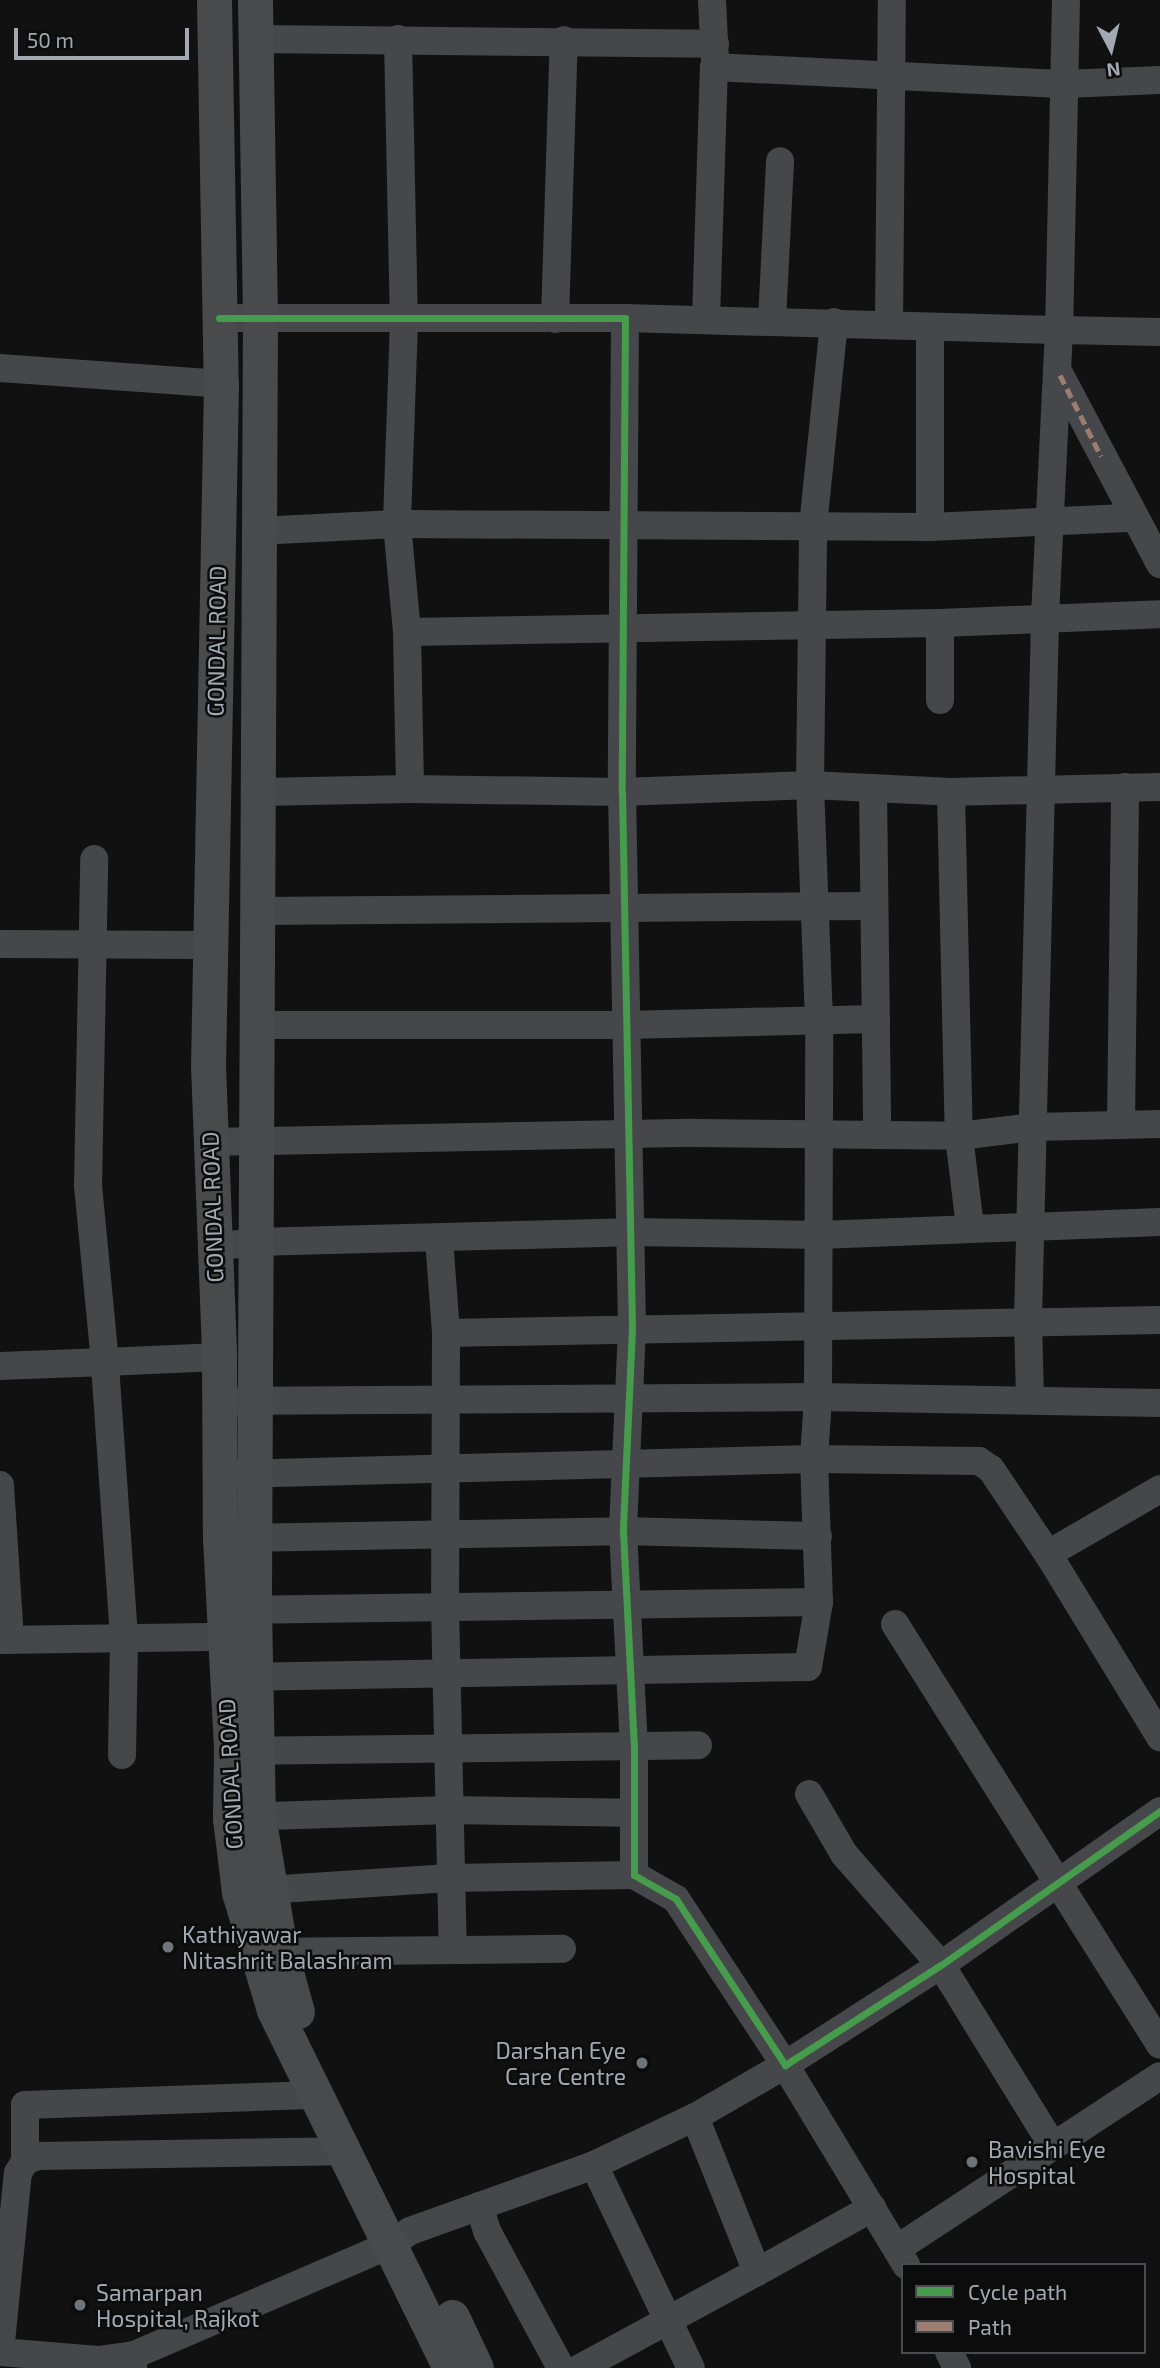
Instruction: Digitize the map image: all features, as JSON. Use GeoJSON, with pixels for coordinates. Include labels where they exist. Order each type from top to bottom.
{"type":"FeatureCollection","features":[{"type":"Feature","properties":{"kind":"main road","name":"GONDAL ROAD"},"geometry":{"type":"LineString","coordinates":[[214,0],[221,384],[208,944],[209,1142],[219,1357],[221,1475],[237,1538]]}},
{"type":"Feature","properties":{"kind":"main road","name":"GONDAL ROAD"},"geometry":{"type":"LineString","coordinates":[[255,0],[260,320],[257,531],[259,1025],[255,1473],[237,1538],[235,1619],[241,1676],[244,1816],[254,1890],[283,2034],[344,2151],[401,2237],[477,2368]]}},
{"type":"Feature","properties":{"kind":"main road","name":"GONDAL ROAD"},"geometry":{"type":"LineString","coordinates":[[267,1951],[401,2237],[450,2368]]}},
{"type":"Feature","properties":{"kind":"street"},"geometry":{"type":"LineString","coordinates":[[706,319],[715,55],[712,0]]}},
{"type":"Feature","properties":{"kind":"street"},"geometry":{"type":"LineString","coordinates":[[889,325],[892,0]]}},
{"type":"Feature","properties":{"kind":"street"},"geometry":{"type":"LineString","coordinates":[[1030,1400],[1028,1321],[1035,1127],[1045,620],[1060,375],[1066,0]]}},
{"type":"Feature","properties":{"kind":"street"},"geometry":{"type":"LineString","coordinates":[[256,39],[564,40],[891,74],[1065,84],[1160,80]]}},
{"type":"Feature","properties":{"kind":"street"},"geometry":{"type":"LineString","coordinates":[[398,39],[404,321],[397,524],[407,632],[410,789]]}},
{"type":"Feature","properties":{"kind":"street"},"geometry":{"type":"LineString","coordinates":[[555,318],[564,40]]}},
{"type":"Feature","properties":{"kind":"street"},"geometry":{"type":"LineString","coordinates":[[772,320],[780,161]]}},
{"type":"Feature","properties":{"kind":"street"},"geometry":{"type":"LineString","coordinates":[[219,318],[404,321],[706,319],[834,322],[930,328],[1160,332]]}},
{"type":"Feature","properties":{"kind":"street"},"geometry":{"type":"LineString","coordinates":[[625,318],[621,527],[625,627],[622,792],[632,1329],[623,1531],[628,1672],[634,1745],[631,1813],[634,1875]]}},
{"type":"Feature","properties":{"kind":"street"},"geometry":{"type":"LineString","coordinates":[[241,1676],[447,1676],[808,1667],[819,1602],[814,1459],[818,1397],[816,1324],[819,1020],[811,904],[810,785],[813,526],[834,322]]}},
{"type":"Feature","properties":{"kind":"street"},"geometry":{"type":"LineString","coordinates":[[930,328],[930,527]]}},
{"type":"Feature","properties":{"kind":"street"},"geometry":{"type":"LineString","coordinates":[[0,368],[221,384]]}},
{"type":"Feature","properties":{"kind":"street"},"geometry":{"type":"LineString","coordinates":[[1060,375],[1132,518],[1160,564]]}},
{"type":"Feature","properties":{"kind":"street"},"geometry":{"type":"LineString","coordinates":[[257,531],[397,524],[930,527],[1132,518]]}},
{"type":"Feature","properties":{"kind":"street"},"geometry":{"type":"LineString","coordinates":[[407,632],[940,623],[1160,614]]}},
{"type":"Feature","properties":{"kind":"street"},"geometry":{"type":"LineString","coordinates":[[940,623],[940,700]]}},
{"type":"Feature","properties":{"kind":"street"},"geometry":{"type":"LineString","coordinates":[[260,792],[410,789],[622,792],[810,785],[951,792],[1160,787]]}},
{"type":"Feature","properties":{"kind":"street"},"geometry":{"type":"LineString","coordinates":[[873,788],[877,1135]]}},
{"type":"Feature","properties":{"kind":"street"},"geometry":{"type":"LineString","coordinates":[[1121,1125],[1125,788]]}},
{"type":"Feature","properties":{"kind":"street"},"geometry":{"type":"LineString","coordinates":[[951,792],[959,1136],[970,1227]]}},
{"type":"Feature","properties":{"kind":"street"},"geometry":{"type":"LineString","coordinates":[[94,859],[88,1185],[105,1362],[124,1637],[122,1755]]}},
{"type":"Feature","properties":{"kind":"street"},"geometry":{"type":"LineString","coordinates":[[258,911],[623,911],[811,904],[874,906]]}},
{"type":"Feature","properties":{"kind":"street"},"geometry":{"type":"LineString","coordinates":[[0,944],[208,944]]}},
{"type":"Feature","properties":{"kind":"street"},"geometry":{"type":"LineString","coordinates":[[259,1025],[626,1025],[876,1019]]}},
{"type":"Feature","properties":{"kind":"street"},"geometry":{"type":"LineString","coordinates":[[209,1142],[817,1134],[959,1136],[1035,1127],[1160,1124]]}},
{"type":"Feature","properties":{"kind":"street"},"geometry":{"type":"LineString","coordinates":[[212,1247],[255,1242],[629,1233],[818,1235],[970,1227],[1160,1222]]}},
{"type":"Feature","properties":{"kind":"street"},"geometry":{"type":"LineString","coordinates":[[439,1239],[448,1401],[445,1606],[453,1949]]}},
{"type":"Feature","properties":{"kind":"street"},"geometry":{"type":"LineString","coordinates":[[446,1333],[816,1324],[1160,1320]]}},
{"type":"Feature","properties":{"kind":"street"},"geometry":{"type":"LineString","coordinates":[[0,1366],[219,1357]]}},
{"type":"Feature","properties":{"kind":"street"},"geometry":{"type":"LineString","coordinates":[[220,1401],[818,1397],[1160,1403]]}},
{"type":"Feature","properties":{"kind":"street"},"geometry":{"type":"LineString","coordinates":[[221,1475],[624,1468],[814,1459],[979,1461],[998,1481],[1048,1554],[1160,1737]]}},
{"type":"Feature","properties":{"kind":"street"},"geometry":{"type":"LineString","coordinates":[[0,1485],[5,1640],[124,1637],[235,1619],[445,1606],[819,1602]]}},
{"type":"Feature","properties":{"kind":"street"},"geometry":{"type":"LineString","coordinates":[[1048,1554],[1160,1489]]}},
{"type":"Feature","properties":{"kind":"street"},"geometry":{"type":"LineString","coordinates":[[237,1538],[623,1531],[818,1536]]}},
{"type":"Feature","properties":{"kind":"street"},"geometry":{"type":"LineString","coordinates":[[895,1624],[1054,1881],[1160,2043]]}},
{"type":"Feature","properties":{"kind":"street"},"geometry":{"type":"LineString","coordinates":[[244,1750],[698,1745]]}},
{"type":"Feature","properties":{"kind":"street"},"geometry":{"type":"LineString","coordinates":[[809,1794],[844,1854],[941,1965],[1053,2146]]}},
{"type":"Feature","properties":{"kind":"street"},"geometry":{"type":"LineString","coordinates":[[244,1816],[449,1810],[631,1813]]}},
{"type":"Feature","properties":{"kind":"street"},"geometry":{"type":"LineString","coordinates":[[0,2352],[133,2362],[401,2237],[594,2165],[695,2117],[785,2065],[941,1965],[1054,1881],[1160,1811]]}},
{"type":"Feature","properties":{"kind":"street"},"geometry":{"type":"LineString","coordinates":[[254,1890],[450,1878],[634,1875],[676,1899],[785,2065],[902,2256],[1053,2146],[1160,2077]]}},
{"type":"Feature","properties":{"kind":"street"},"geometry":{"type":"LineString","coordinates":[[267,1951],[562,1949]]}},
{"type":"Feature","properties":{"kind":"street"},"geometry":{"type":"LineString","coordinates":[[0,2358],[18,2173],[25,2161],[25,2105],[315,2095]]}},
{"type":"Feature","properties":{"kind":"street"},"geometry":{"type":"LineString","coordinates":[[695,2117],[757,2272]]}},
{"type":"Feature","properties":{"kind":"street"},"geometry":{"type":"LineString","coordinates":[[25,2161],[38,2156],[344,2151]]}},
{"type":"Feature","properties":{"kind":"street"},"geometry":{"type":"LineString","coordinates":[[594,2165],[666,2322],[691,2368]]}},
{"type":"Feature","properties":{"kind":"street"},"geometry":{"type":"LineString","coordinates":[[479,2206],[488,2233],[561,2368]]}},
{"type":"Feature","properties":{"kind":"street"},"geometry":{"type":"LineString","coordinates":[[580,2368],[872,2208]]}},
{"type":"Feature","properties":{"kind":"marked path"},"geometry":{"type":"LineString","coordinates":[[1060,375],[1101,456]]}},
{"type":"Feature","properties":{"kind":"cycle path"},"geometry":{"type":"LineString","coordinates":[[219,318],[625,318],[622,792],[632,1329],[623,1531],[634,1745],[634,1875],[676,1899],[785,2065],[941,1965],[1160,1811]]}},
{"type":"Feature","properties":{"kind":"place","name":"Kathiyawar Nitashrit Balashram"},"geometry":{"type":"Point","coordinates":[168,1947]}},
{"type":"Feature","properties":{"kind":"place","name":"Darshan Eye Care Centre"},"geometry":{"type":"Point","coordinates":[642,2063]}},
{"type":"Feature","properties":{"kind":"place","name":"Bavishi Eye Hospital"},"geometry":{"type":"Point","coordinates":[972,2162]}},
{"type":"Feature","properties":{"kind":"place","name":"Samarpan Hospital, Rajkot"},"geometry":{"type":"Point","coordinates":[80,2305]}}]}
